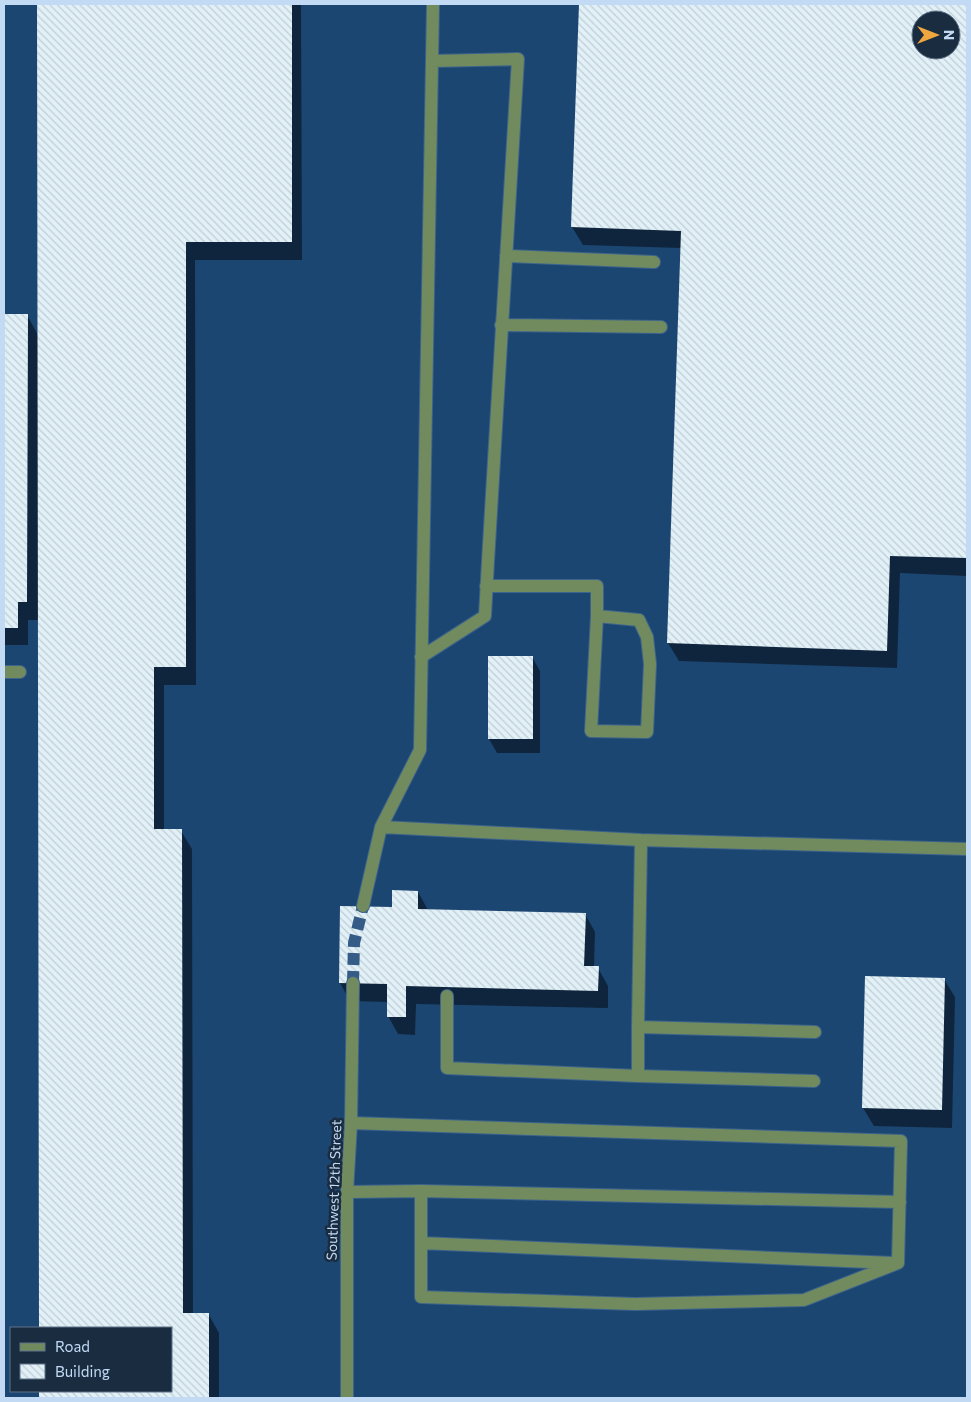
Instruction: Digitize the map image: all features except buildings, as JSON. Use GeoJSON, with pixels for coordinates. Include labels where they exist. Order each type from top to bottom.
{"type":"FeatureCollection","features":[{"type":"Feature","properties":{"kind":"street"},"geometry":{"type":"LineString","coordinates":[[363,906],[381,827],[420,750],[433,4]]}},
{"type":"Feature","properties":{"kind":"street"},"geometry":{"type":"LineString","coordinates":[[421,657],[485,616],[518,58],[432,61]]}},
{"type":"Feature","properties":{"kind":"street"},"geometry":{"type":"LineString","coordinates":[[506,256],[654,262]]}},
{"type":"Feature","properties":{"kind":"street"},"geometry":{"type":"LineString","coordinates":[[501,325],[661,327]]}},
{"type":"Feature","properties":{"kind":"street"},"geometry":{"type":"LineString","coordinates":[[486,586],[597,586],[591,731],[647,732],[650,664],[648,637],[639,620],[597,616]]}},
{"type":"Feature","properties":{"kind":"street"},"geometry":{"type":"LineString","coordinates":[[4,672],[20,672]]}},
{"type":"Feature","properties":{"kind":"street"},"geometry":{"type":"LineString","coordinates":[[381,827],[641,840],[967,849]]}},
{"type":"Feature","properties":{"kind":"street"},"geometry":{"type":"LineString","coordinates":[[638,1076],[641,840]]}},
{"type":"Feature","properties":{"kind":"street","name":"Southwest 12th Street"},"geometry":{"type":"LineString","coordinates":[[347,1398],[347,1192],[351,1124],[353,984]]}},
{"type":"Feature","properties":{"kind":"street"},"geometry":{"type":"LineString","coordinates":[[447,996],[447,1068],[814,1081]]}},
{"type":"Feature","properties":{"kind":"street"},"geometry":{"type":"LineString","coordinates":[[638,1028],[816,1032]]}},
{"type":"Feature","properties":{"kind":"street"},"geometry":{"type":"LineString","coordinates":[[351,1124],[901,1141],[898,1263]]}},
{"type":"Feature","properties":{"kind":"street"},"geometry":{"type":"LineString","coordinates":[[347,1192],[421,1191],[900,1202]]}},
{"type":"Feature","properties":{"kind":"street"},"geometry":{"type":"LineString","coordinates":[[421,1191],[421,1297],[635,1304],[804,1300],[898,1263]]}},
{"type":"Feature","properties":{"kind":"street"},"geometry":{"type":"LineString","coordinates":[[421,1243],[898,1263]]}},
{"type":"Feature","properties":{"kind":"tunnel"},"geometry":{"type":"LineString","coordinates":[[353,983],[354,943],[363,906]]}}]}
